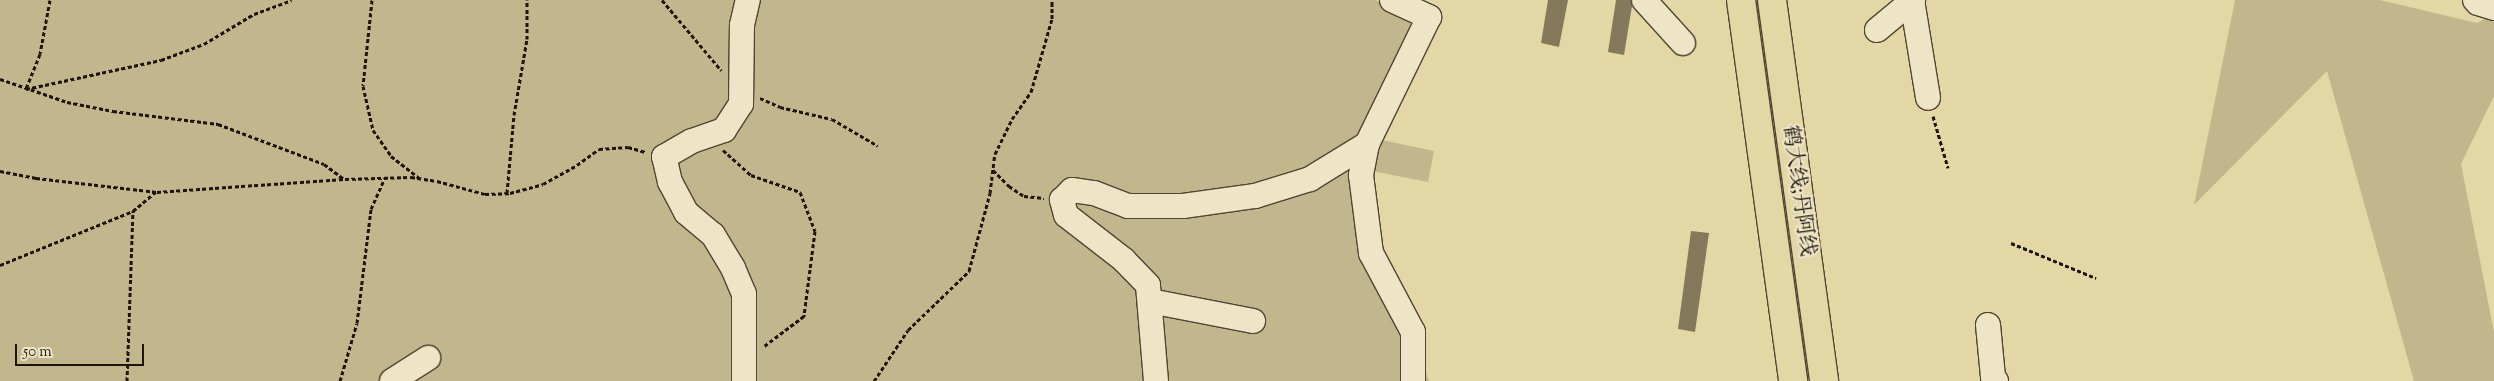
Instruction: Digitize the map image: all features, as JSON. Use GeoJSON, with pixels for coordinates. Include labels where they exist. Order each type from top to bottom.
{"type":"FeatureCollection","features":[{"type":"Feature","properties":{"kind":"highway","name":"鹤大线;丹阿线"},"geometry":{"type":"LineString","coordinates":[[1741,0],[1793,381]]}},
{"type":"Feature","properties":{"kind":"highway","name":"鹤大线;丹阿线"},"geometry":{"type":"LineString","coordinates":[[1772,0],[1824,381]]}},
{"type":"Feature","properties":{"kind":"street"},"geometry":{"type":"LineString","coordinates":[[744,371],[744,294],[733,268],[712,236],[686,212],[670,182],[664,157],[692,141],[724,130],[742,104],[742,25],[748,0]]}},
{"type":"Feature","properties":{"kind":"street"},"geometry":{"type":"LineString","coordinates":[[1392,0],[1429,17],[1367,144],[1361,175],[1371,253],[1413,332],[1413,381]]}},
{"type":"Feature","properties":{"kind":"street"},"geometry":{"type":"LineString","coordinates":[[1644,0],[1683,44]]}},
{"type":"Feature","properties":{"kind":"street"},"geometry":{"type":"LineString","coordinates":[[1877,30],[1912,0]]}},
{"type":"Feature","properties":{"kind":"street"},"geometry":{"type":"LineString","coordinates":[[1912,0],[1928,98]]}},
{"type":"Feature","properties":{"kind":"street"},"geometry":{"type":"LineString","coordinates":[[2475,0],[2478,3],[2494,8]]}},
{"type":"Feature","properties":{"kind":"street"},"geometry":{"type":"LineString","coordinates":[[1156,381],[1148,285],[1124,260],[1066,215],[1062,200],[1072,190],[1094,193],[1128,206],[1183,206],[1255,196],[1310,180],[1367,144]]}},
{"type":"Feature","properties":{"kind":"street"},"geometry":{"type":"LineString","coordinates":[[1150,301],[1253,321]]}},
{"type":"Feature","properties":{"kind":"street"},"geometry":{"type":"LineString","coordinates":[[1988,325],[1993,377],[1996,381]]}},
{"type":"Feature","properties":{"kind":"street"},"geometry":{"type":"LineString","coordinates":[[392,381],[428,358]]}},
{"type":"Feature","properties":{"kind":"path"},"geometry":{"type":"LineString","coordinates":[[26,89],[40,54],[50,0]]}},
{"type":"Feature","properties":{"kind":"path"},"geometry":{"type":"LineString","coordinates":[[26,89],[161,60],[204,44],[254,14],[292,0]]}},
{"type":"Feature","properties":{"kind":"path"},"geometry":{"type":"LineString","coordinates":[[372,0],[363,86],[373,130],[391,156],[420,178]]}},
{"type":"Feature","properties":{"kind":"path"},"geometry":{"type":"LineString","coordinates":[[507,193],[514,115],[527,38],[527,0]]}},
{"type":"Feature","properties":{"kind":"path"},"geometry":{"type":"LineString","coordinates":[[874,381],[908,330],[969,270],[990,193],[995,154],[1012,120],[1031,92],[1052,19],[1052,0]]}},
{"type":"Feature","properties":{"kind":"path"},"geometry":{"type":"LineString","coordinates":[[0,79],[66,102],[113,111],[218,124],[324,164],[345,179]]}},
{"type":"Feature","properties":{"kind":"path"},"geometry":{"type":"LineString","coordinates":[[1928,98],[1948,168]]}},
{"type":"Feature","properties":{"kind":"path"},"geometry":{"type":"LineString","coordinates":[[710,135],[730,158],[751,175],[800,192],[815,231],[804,316],[744,371]]}},
{"type":"Feature","properties":{"kind":"path"},"geometry":{"type":"LineString","coordinates":[[0,171],[36,178],[156,192],[345,179],[420,178],[485,194],[507,193],[543,184],[577,165],[599,149],[628,147],[664,157]]}},
{"type":"Feature","properties":{"kind":"path"},"geometry":{"type":"LineString","coordinates":[[993,170],[1009,186],[1024,196],[1062,200]]}},
{"type":"Feature","properties":{"kind":"path"},"geometry":{"type":"LineString","coordinates":[[340,381],[357,323],[371,209],[385,178]]}},
{"type":"Feature","properties":{"kind":"path"},"geometry":{"type":"LineString","coordinates":[[0,265],[133,211],[156,192]]}},
{"type":"Feature","properties":{"kind":"path"},"geometry":{"type":"LineString","coordinates":[[127,381],[133,211]]}},
{"type":"Feature","properties":{"kind":"path"},"geometry":{"type":"LineString","coordinates":[[2011,243],[2096,278]]}},
{"type":"Feature","properties":{"kind":"shaded area"},"geometry":{"type":"Polygon","coordinates":[[[0,0],[1375,0],[1420,19],[1377,139],[1434,151],[1428,182],[1372,171],[1382,242],[1429,381],[0,381],[0,0]]]}},
{"type":"Feature","properties":{"kind":"shaded area"},"geometry":{"type":"Polygon","coordinates":[[[2235,0],[2380,0],[2477,23],[2494,14],[2494,96],[2461,164],[2494,332],[2494,381],[2414,381],[2327,71],[2194,205],[2235,0]]]}},
{"type":"Feature","properties":{"kind":"building"},"geometry":{"type":"Polygon","coordinates":[[[1548,0],[1568,0],[1559,47],[1541,43],[1548,0]]]}},
{"type":"Feature","properties":{"kind":"building"},"geometry":{"type":"Polygon","coordinates":[[[1616,0],[1631,0],[1632,6],[1624,55],[1608,52],[1616,0]]]}},
{"type":"Feature","properties":{"kind":"building"},"geometry":{"type":"Polygon","coordinates":[[[1691,231],[1709,233],[1695,332],[1678,329],[1691,231]]]}}]}
